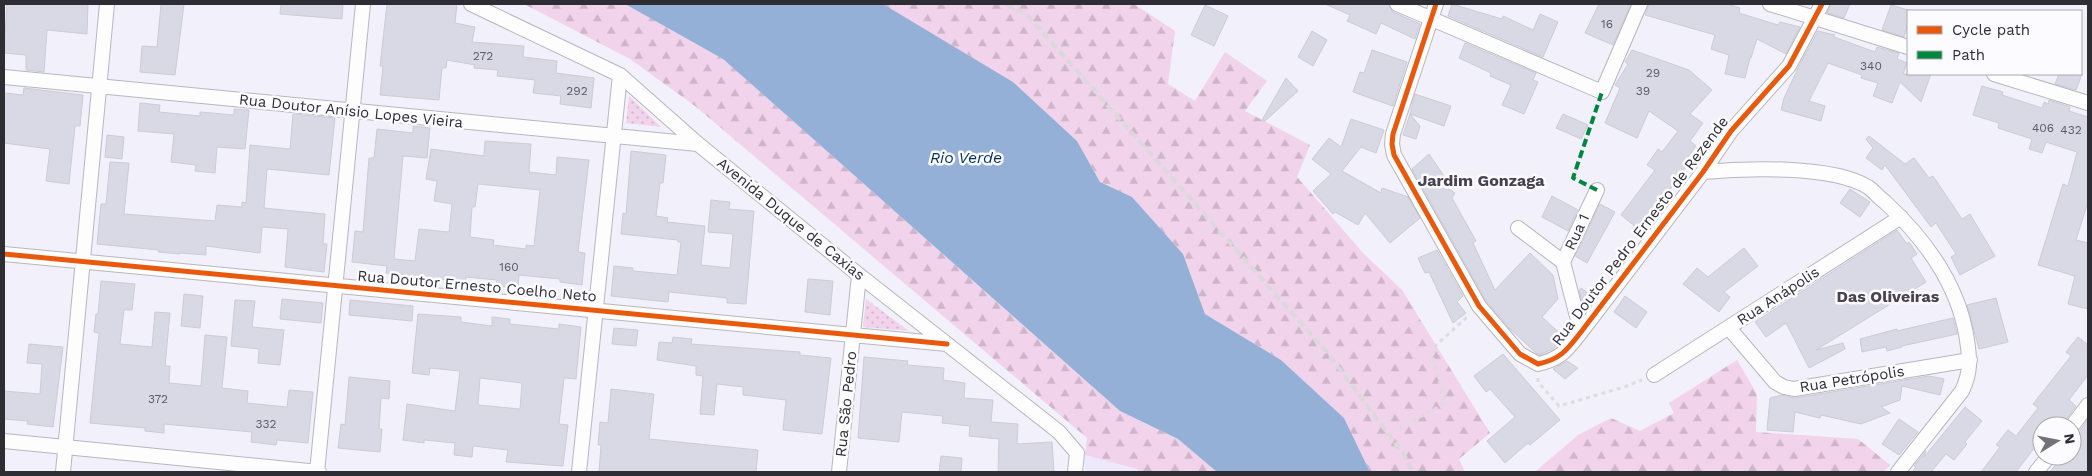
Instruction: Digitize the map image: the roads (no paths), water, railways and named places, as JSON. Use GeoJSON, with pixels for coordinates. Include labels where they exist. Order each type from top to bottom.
{"type":"FeatureCollection","features":[{"type":"Feature","properties":{"kind":"street"},"geometry":{"type":"LineString","coordinates":[[63,472],[107,4]]}},
{"type":"Feature","properties":{"kind":"street"},"geometry":{"type":"LineString","coordinates":[[4,441],[318,472],[363,4]]}},
{"type":"Feature","properties":{"kind":"street","name":"Avenida Duque de Caxias"},"geometry":{"type":"LineString","coordinates":[[471,4],[620,75],[698,144],[859,275],[1059,432],[1076,453],[1075,472]]}},
{"type":"Feature","properties":{"kind":"street"},"geometry":{"type":"LineString","coordinates":[[1397,4],[1602,92],[1640,4]]}},
{"type":"Feature","properties":{"kind":"street"},"geometry":{"type":"LineString","coordinates":[[1430,19],[1436,4]]}},
{"type":"Feature","properties":{"kind":"street"},"geometry":{"type":"LineString","coordinates":[[1770,4],[1907,47]]}},
{"type":"Feature","properties":{"kind":"street","name":"Rua Doutor Pedro Ernesto de Rezende"},"geometry":{"type":"LineString","coordinates":[[1430,19],[1393,134],[1394,155],[1479,306],[1520,354],[1538,364],[1552,361],[1562,356],[1582,332],[1703,172],[1730,131],[1789,66],[1822,4]]}},
{"type":"Feature","properties":{"kind":"street"},"geometry":{"type":"LineString","coordinates":[[580,472],[620,75]]}},
{"type":"Feature","properties":{"kind":"street"},"geometry":{"type":"LineString","coordinates":[[1997,75],[2088,103]]}},
{"type":"Feature","properties":{"kind":"street","name":"Rua Doutor Anísio Lopes Vieira"},"geometry":{"type":"LineString","coordinates":[[4,77],[698,144]]}},
{"type":"Feature","properties":{"kind":"street"},"geometry":{"type":"LineString","coordinates":[[1703,172],[1756,168],[1821,173],[1844,178],[1868,187],[1901,217],[1941,267],[1955,293],[1964,321],[1970,360],[1968,378],[1962,391],[1898,472]]}},
{"type":"Feature","properties":{"kind":"street","name":"Rua 1"},"geometry":{"type":"LineString","coordinates":[[1582,332],[1563,262],[1597,190]]}},
{"type":"Feature","properties":{"kind":"street","name":"Rua Anápolis"},"geometry":{"type":"LineString","coordinates":[[1654,375],[1901,217]]}},
{"type":"Feature","properties":{"kind":"street"},"geometry":{"type":"LineString","coordinates":[[1518,228],[1563,262]]}},
{"type":"Feature","properties":{"kind":"street","name":"Rua Doutor Ernesto Coelho Neto"},"geometry":{"type":"LineString","coordinates":[[4,254],[947,344]]}},
{"type":"Feature","properties":{"kind":"street","name":"Rua São Pedro"},"geometry":{"type":"LineString","coordinates":[[839,472],[859,275]]}},
{"type":"Feature","properties":{"kind":"street","name":"Rua Petrópolis"},"geometry":{"type":"LineString","coordinates":[[1730,328],[1775,382],[1784,387],[1794,389],[1970,360]]}},
{"type":"Feature","properties":{"kind":"street"},"geometry":{"type":"LineString","coordinates":[[2080,416],[2088,405]]}},
{"type":"Feature","properties":{"kind":"water","name":"Rio Verde"},"geometry":{"type":"Polygon","coordinates":[[[625,4],[883,4],[1013,82],[1077,141],[1100,182],[1132,197],[1183,254],[1205,314],[1281,360],[1344,418],[1370,472],[1217,472],[1178,439],[1120,411],[723,59],[625,4]]]}},
{"type":"Feature","properties":{"kind":"railway"},"geometry":{"type":"LineString","coordinates":[[1006,4],[1028,16],[1326,351],[1404,455],[1413,472]]}},
{"type":"Feature","properties":{"kind":"district","name":"Jardim Gonzaga"},"geometry":{"type":"Point","coordinates":[1481,180]}},
{"type":"Feature","properties":{"kind":"district","name":"Das Oliveiras"},"geometry":{"type":"Point","coordinates":[1888,296]}}]}
